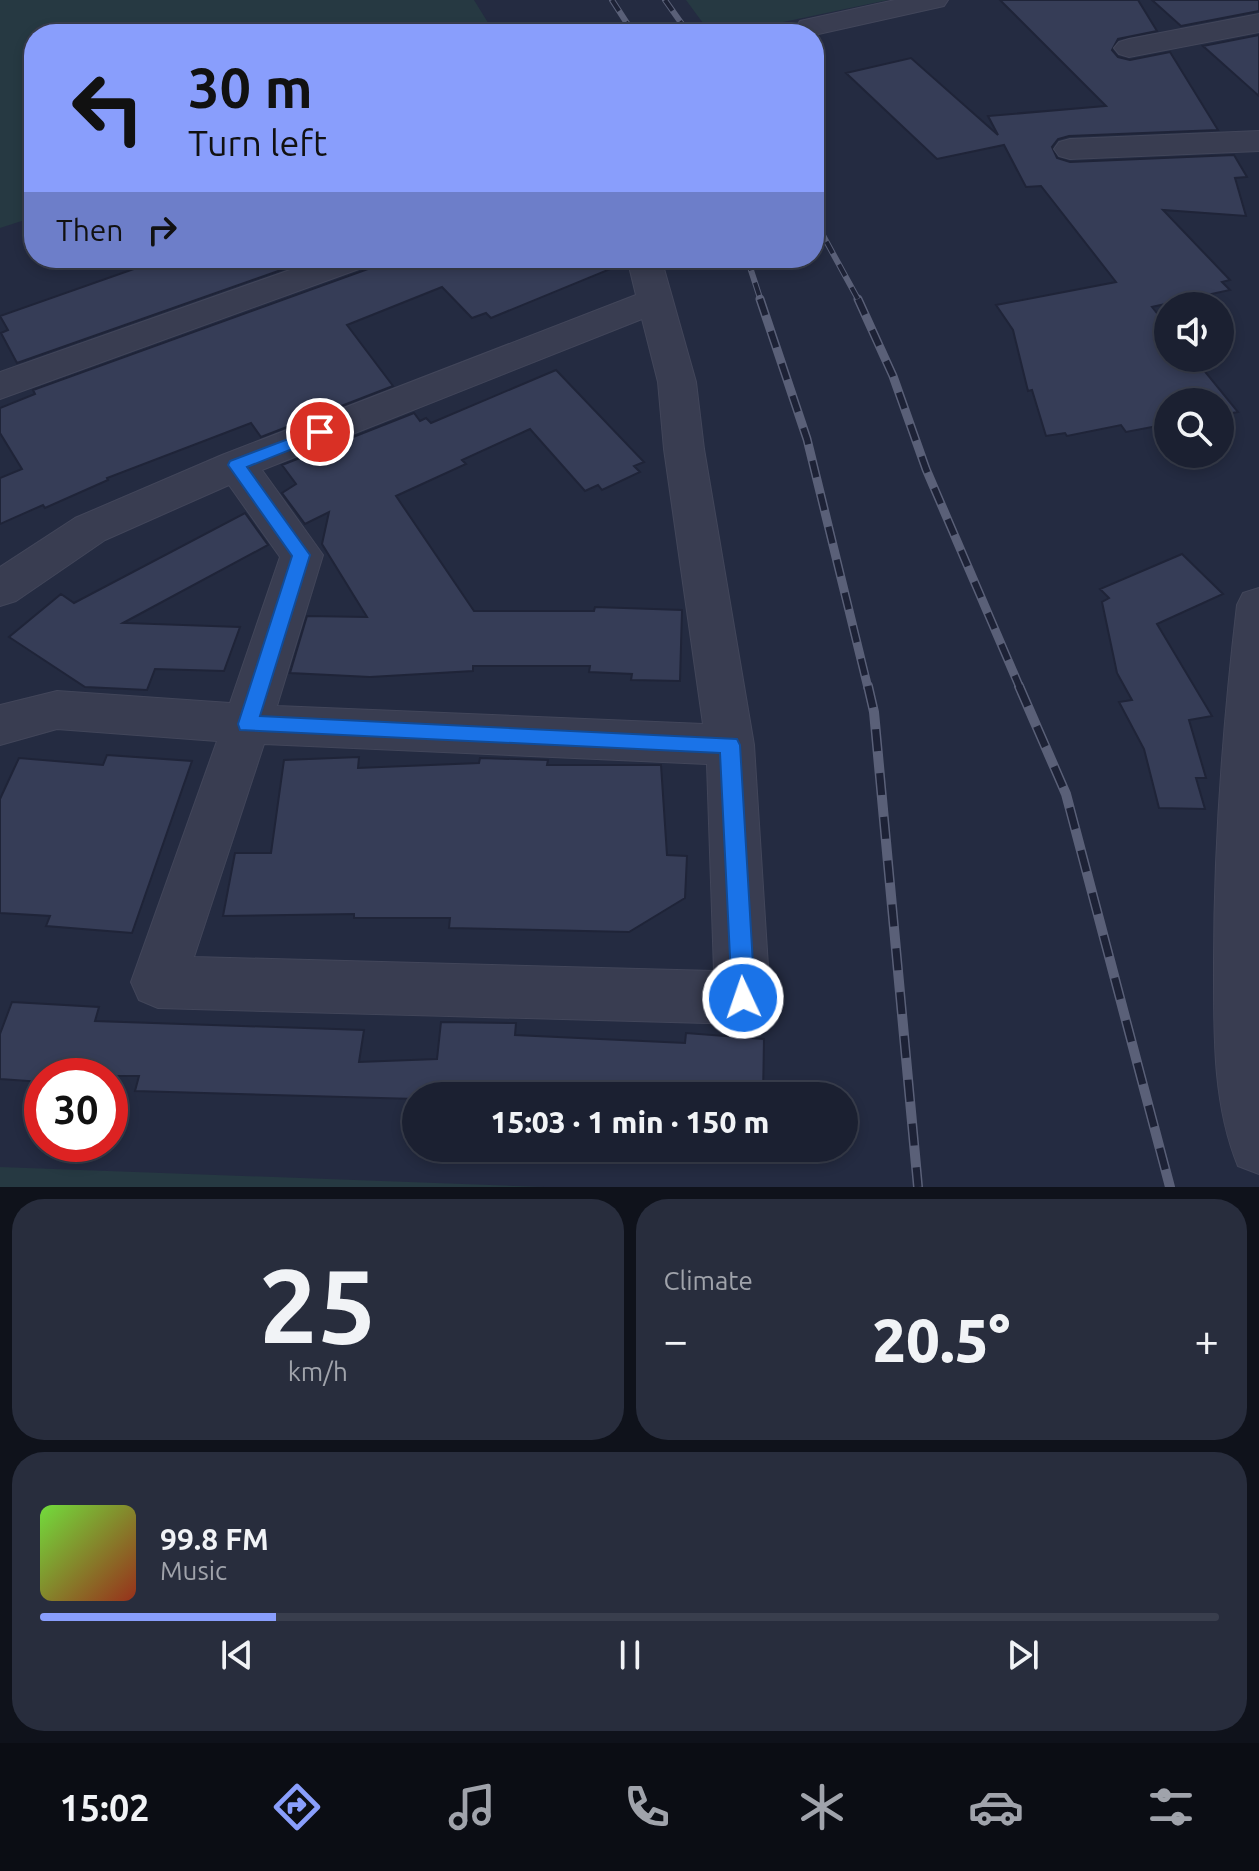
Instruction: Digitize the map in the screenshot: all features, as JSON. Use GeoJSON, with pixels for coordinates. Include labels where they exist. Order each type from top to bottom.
{"type":"FeatureCollection","features":[{"type":"Feature","properties":{"kind":"street"},"geometry":{"type":"LineString","coordinates":[[824,24],[934,0]]}},
{"type":"Feature","properties":{"kind":"street"},"geometry":{"type":"LineString","coordinates":[[1129,48],[1259,23]]}},
{"type":"Feature","properties":{"kind":"street"},"geometry":{"type":"LineString","coordinates":[[1070,149],[1259,141]]}},
{"type":"Feature","properties":{"kind":"street"},"geometry":{"type":"LineString","coordinates":[[0,386],[330,268]]}},
{"type":"Feature","properties":{"kind":"street"},"geometry":{"type":"LineString","coordinates":[[0,589],[90,529],[648,280],[677,382],[684,449],[730,745],[743,998],[158,982],[302,555],[236,465]]}},
{"type":"Feature","properties":{"kind":"street"},"geometry":{"type":"LineString","coordinates":[[1259,605],[1244,747],[1239,869],[1250,971],[1241,1025],[1248,1101],[1259,1145]]}},
{"type":"Feature","properties":{"kind":"street"},"geometry":{"type":"LineString","coordinates":[[0,725],[57,710],[247,724],[730,745]]}},
{"type":"Feature","properties":{"kind":"shaded area"},"geometry":{"type":"Polygon","coordinates":[[[0,0],[474,0],[489,24],[24,24],[24,220],[0,228],[0,0]]]}},
{"type":"Feature","properties":{"kind":"shaded area"},"geometry":{"type":"Polygon","coordinates":[[[686,0],[888,0],[774,24],[704,24],[686,0]]]}},
{"type":"Feature","properties":{"kind":"shaded area"},"geometry":{"type":"Polygon","coordinates":[[[0,1167],[544,1187],[0,1187],[0,1167]]]}},
{"type":"Feature","properties":{"kind":"building"},"geometry":{"type":"Polygon","coordinates":[[[1000,0],[1138,0],[1157,31],[1118,39],[1112,50],[1118,57],[1130,60],[1170,52],[1218,130],[1069,136],[1058,139],[1052,147],[1057,158],[1070,162],[1234,155],[1247,177],[1235,178],[1246,216],[1163,210],[1230,280],[1222,282],[1230,290],[1154,292],[1154,372],[1205,372],[1218,388],[1154,388],[1154,427],[1126,432],[1121,425],[1067,436],[1065,433],[1046,436],[1032,390],[1028,391],[1013,330],[996,305],[1116,282],[1041,186],[1026,187],[1004,145],[937,159],[846,73],[911,58],[998,135],[988,116],[1106,106],[1000,0]]]}},
{"type":"Feature","properties":{"kind":"building"},"geometry":{"type":"Polygon","coordinates":[[[1152,0],[1259,0],[1259,11],[1181,26],[1152,0]]]}},
{"type":"Feature","properties":{"kind":"building"},"geometry":{"type":"Polygon","coordinates":[[[1259,35],[1259,96],[1203,46],[1259,35]]]}},
{"type":"Feature","properties":{"kind":"building"},"geometry":{"type":"Polygon","coordinates":[[[137,268],[287,268],[17,363],[1,333],[8,330],[0,316],[137,268]]]}},
{"type":"Feature","properties":{"kind":"building"},"geometry":{"type":"Polygon","coordinates":[[[371,268],[613,268],[491,318],[486,313],[472,318],[442,287],[347,325],[393,386],[261,437],[251,423],[107,478],[45,508],[43,505],[0,524],[0,478],[22,469],[0,433],[0,408],[35,394],[33,390],[371,268]]]}},
{"type":"Feature","properties":{"kind":"building"},"geometry":{"type":"Polygon","coordinates":[[[556,370],[644,462],[634,466],[640,472],[602,490],[598,485],[585,491],[530,429],[462,460],[466,464],[396,496],[474,611],[594,611],[595,607],[682,610],[680,681],[631,680],[632,674],[589,672],[590,666],[473,666],[473,671],[370,677],[290,673],[307,616],[367,617],[322,544],[329,512],[305,524],[282,493],[296,484],[282,465],[414,413],[420,421],[426,418],[431,423],[556,370]]]}},
{"type":"Feature","properties":{"kind":"building"},"geometry":{"type":"Polygon","coordinates":[[[245,513],[268,545],[123,623],[240,627],[224,671],[155,669],[147,690],[85,687],[9,637],[61,594],[74,603],[245,513]]]}},
{"type":"Feature","properties":{"kind":"building"},"geometry":{"type":"Polygon","coordinates":[[[1182,554],[1223,594],[1157,624],[1212,716],[1189,720],[1206,778],[1196,778],[1205,809],[1159,808],[1144,749],[1119,702],[1132,700],[1117,673],[1102,602],[1109,598],[1100,589],[1182,554]]]}},
{"type":"Feature","properties":{"kind":"building"},"geometry":{"type":"Polygon","coordinates":[[[107,755],[192,761],[132,933],[46,926],[50,916],[0,913],[0,799],[19,758],[103,765],[107,755]]]}},
{"type":"Feature","properties":{"kind":"building"},"geometry":{"type":"Polygon","coordinates":[[[359,757],[358,768],[479,763],[480,758],[548,760],[547,765],[661,765],[667,855],[687,856],[685,898],[629,932],[449,928],[450,918],[354,918],[354,914],[223,916],[235,853],[271,853],[284,760],[359,757]]]}},
{"type":"Feature","properties":{"kind":"building"},"geometry":{"type":"Polygon","coordinates":[[[12,1002],[99,1007],[95,1021],[364,1030],[359,1062],[437,1059],[441,1022],[516,1023],[515,1035],[685,1043],[686,1033],[764,1039],[763,1082],[402,1082],[402,1099],[135,1091],[139,1076],[128,1076],[128,1058],[24,1058],[24,1081],[0,1079],[0,1034],[12,1002]]]}},
{"type":"Feature","properties":{"kind":"railway"},"geometry":{"type":"LineString","coordinates":[[612,0],[628,24]]}},
{"type":"Feature","properties":{"kind":"railway"},"geometry":{"type":"LineString","coordinates":[[665,0],[682,24]]}},
{"type":"Feature","properties":{"kind":"railway"},"geometry":{"type":"LineString","coordinates":[[824,237],[858,300]]}},
{"type":"Feature","properties":{"kind":"railway"},"geometry":{"type":"LineString","coordinates":[[750,268],[761,301]]}},
{"type":"Feature","properties":{"kind":"railway"},"geometry":{"type":"LineString","coordinates":[[760,299],[807,439],[868,688]]}},
{"type":"Feature","properties":{"kind":"railway"},"geometry":{"type":"LineString","coordinates":[[858,300],[893,376],[926,469],[1020,688]]}},
{"type":"Feature","properties":{"kind":"railway"},"geometry":{"type":"LineString","coordinates":[[868,686],[874,712],[918,1187]]}},
{"type":"Feature","properties":{"kind":"railway"},"geometry":{"type":"LineString","coordinates":[[1019,686],[1066,794],[1170,1187]]}},
{"type":"Feature","properties":{"kind":"route"},"geometry":{"type":"LineString","coordinates":[[320,432],[236,465],[302,555],[247,724],[730,745],[743,998]]}}]}
